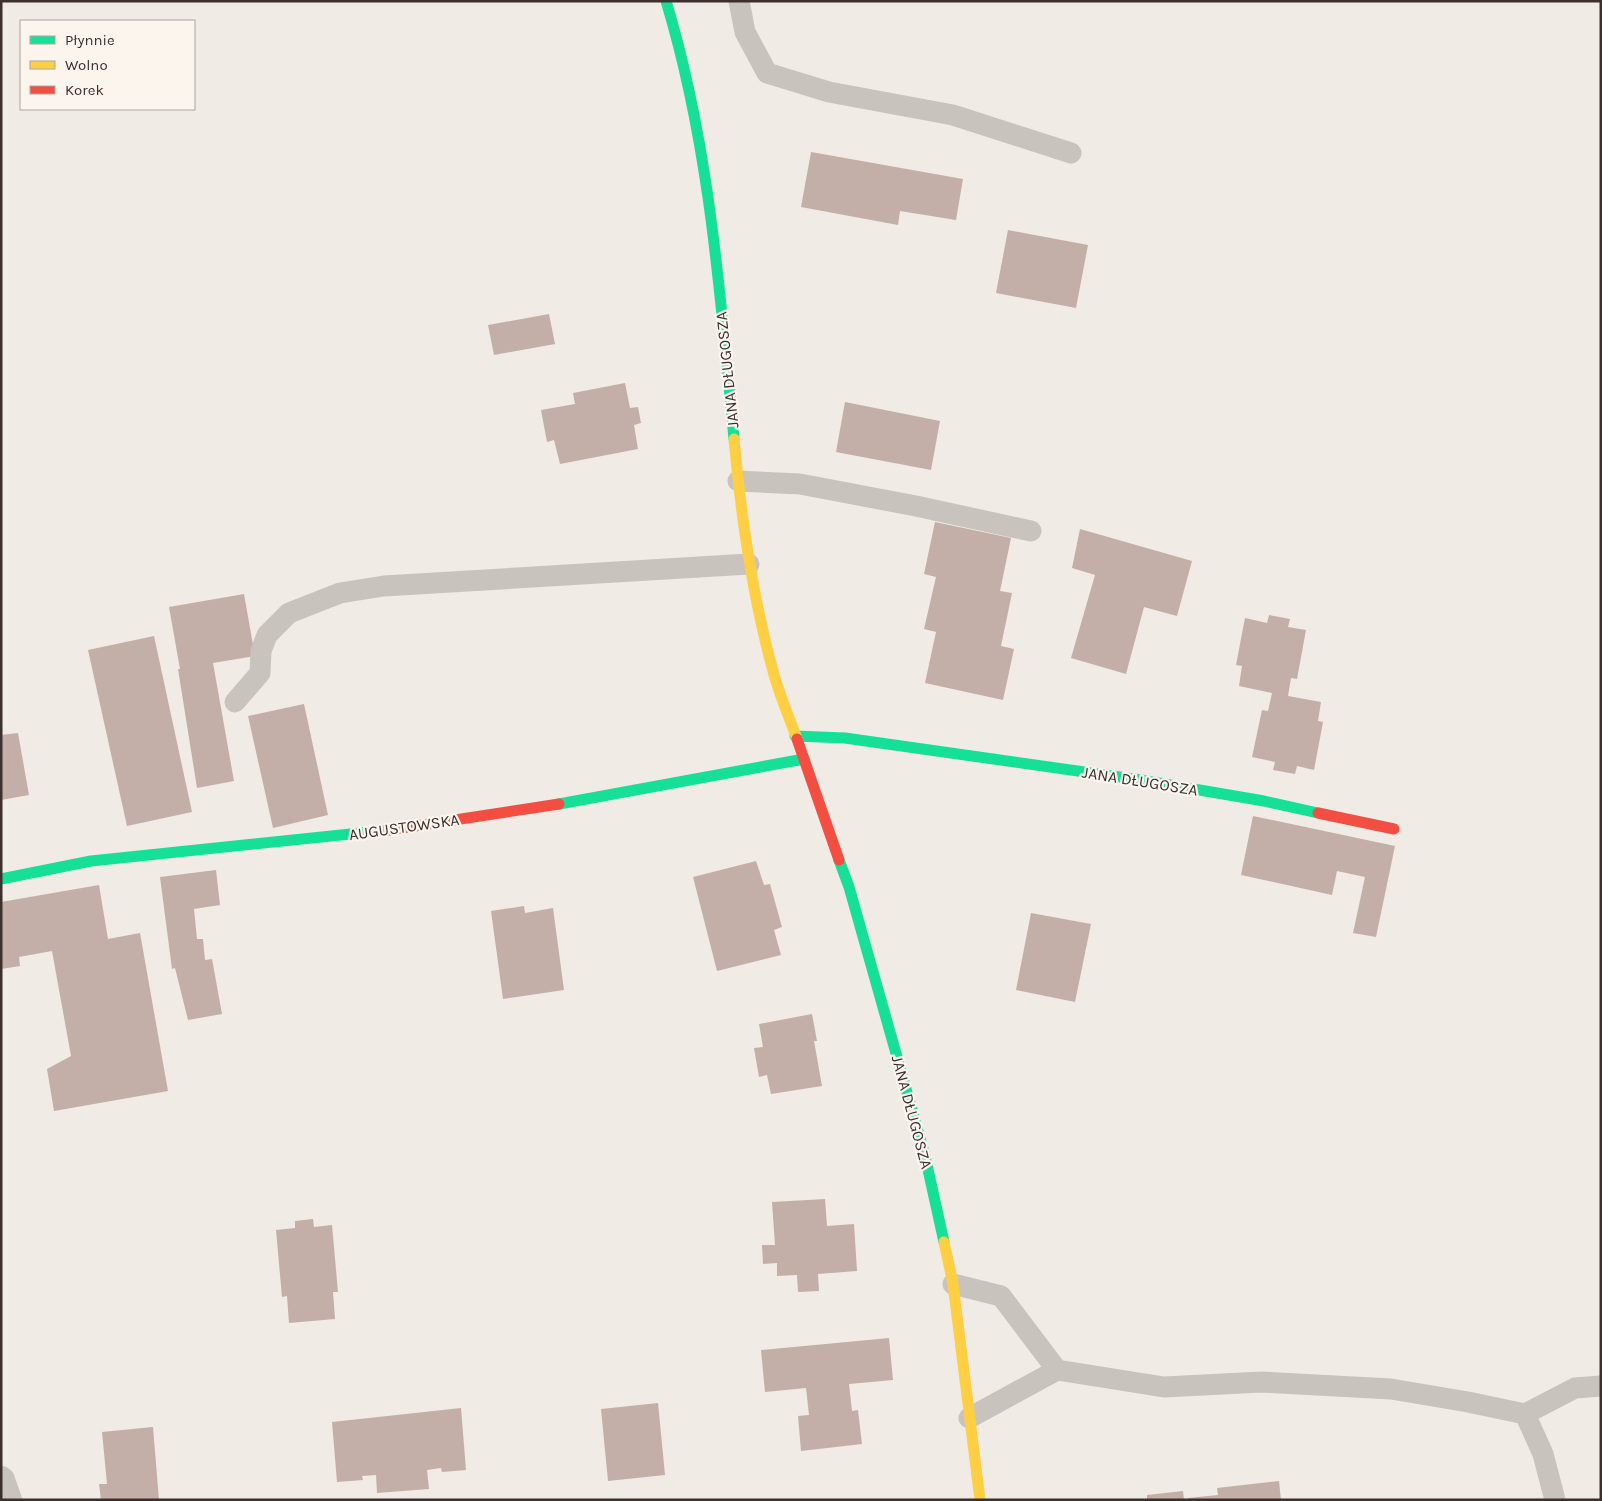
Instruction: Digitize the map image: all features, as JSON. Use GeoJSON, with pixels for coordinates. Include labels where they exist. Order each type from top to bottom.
{"type":"FeatureCollection","features":[{"type":"Feature","properties":{"kind":"street","name":"JANA DŁUGOSZA"},"geometry":{"type":"LineString","coordinates":[[666,1],[680,47],[695,113],[708,194],[723,323],[738,482],[749,564],[758,613],[772,673],[849,887],[925,1156],[953,1284],[980,1500]]}},
{"type":"Feature","properties":{"kind":"street","name":"JANA DŁUGOSZA"},"geometry":{"type":"LineString","coordinates":[[796,736],[844,738],[1141,780],[1264,801],[1394,828]]}},
{"type":"Feature","properties":{"kind":"street","name":"AUGUSTOWSKA"},"geometry":{"type":"LineString","coordinates":[[1,879],[91,861],[372,833],[593,799],[804,759]]}},
{"type":"Feature","properties":{"kind":"street"},"geometry":{"type":"LineString","coordinates":[[1,1480],[8,1500]]}},
{"type":"Feature","properties":{"kind":"lane"},"geometry":{"type":"LineString","coordinates":[[739,1],[745,32],[767,73],[828,92],[953,115],[1071,153]]}},
{"type":"Feature","properties":{"kind":"lane"},"geometry":{"type":"LineString","coordinates":[[738,482],[800,484],[916,506],[1031,531]]}},
{"type":"Feature","properties":{"kind":"lane"},"geometry":{"type":"LineString","coordinates":[[235,702],[260,673],[261,651],[267,635],[289,614],[340,592],[384,586],[749,564]]}},
{"type":"Feature","properties":{"kind":"lane"},"geometry":{"type":"LineString","coordinates":[[953,1284],[1001,1296],[1057,1370]]}},
{"type":"Feature","properties":{"kind":"lane"},"geometry":{"type":"LineString","coordinates":[[969,1418],[1057,1370],[1164,1387],[1262,1382],[1390,1389],[1525,1414],[1575,1388],[1601,1386]]}},
{"type":"Feature","properties":{"kind":"lane"},"geometry":{"type":"LineString","coordinates":[[1525,1414],[1543,1454],[1555,1500]]}},
{"type":"Feature","properties":{"kind":"building"},"geometry":{"type":"Polygon","coordinates":[[[811,152],[963,179],[956,220],[900,211],[898,225],[801,207],[811,152]]]}},
{"type":"Feature","properties":{"kind":"building"},"geometry":{"type":"Polygon","coordinates":[[[1008,230],[1088,245],[1076,308],[996,293],[1008,230]]]}},
{"type":"Feature","properties":{"kind":"building"},"geometry":{"type":"Polygon","coordinates":[[[549,314],[555,344],[494,355],[488,325],[549,314]]]}},
{"type":"Feature","properties":{"kind":"building"},"geometry":{"type":"Polygon","coordinates":[[[625,383],[630,408],[638,407],[641,423],[634,425],[638,449],[560,464],[554,440],[547,442],[541,410],[575,404],[573,393],[625,383]]]}},
{"type":"Feature","properties":{"kind":"building"},"geometry":{"type":"Polygon","coordinates":[[[845,402],[940,421],[931,470],[836,452],[845,402]]]}},
{"type":"Feature","properties":{"kind":"building"},"geometry":{"type":"Polygon","coordinates":[[[935,522],[1011,538],[1000,591],[1012,593],[1001,646],[1014,649],[1003,700],[925,683],[936,632],[924,629],[936,577],[924,574],[935,522]]]}},
{"type":"Feature","properties":{"kind":"building"},"geometry":{"type":"Polygon","coordinates":[[[1080,529],[1192,561],[1177,616],[1144,607],[1126,674],[1071,658],[1095,575],[1072,568],[1080,529]]]}},
{"type":"Feature","properties":{"kind":"building"},"geometry":{"type":"Polygon","coordinates":[[[244,594],[255,656],[213,663],[234,781],[197,788],[169,607],[244,594]]]}},
{"type":"Feature","properties":{"kind":"building"},"geometry":{"type":"Polygon","coordinates":[[[1269,615],[1290,619],[1288,627],[1306,630],[1297,679],[1291,678],[1288,696],[1321,702],[1318,721],[1323,722],[1314,770],[1297,766],[1295,774],[1273,770],[1275,762],[1252,757],[1262,710],[1268,711],[1272,693],[1239,686],[1242,666],[1236,665],[1245,618],[1267,623],[1269,615]]]}},
{"type":"Feature","properties":{"kind":"building"},"geometry":{"type":"Polygon","coordinates":[[[154,636],[192,812],[127,826],[88,650],[154,636]]]}},
{"type":"Feature","properties":{"kind":"building"},"geometry":{"type":"Polygon","coordinates":[[[304,704],[328,815],[273,828],[248,716],[304,704]]]}},
{"type":"Feature","properties":{"kind":"building"},"geometry":{"type":"Polygon","coordinates":[[[18,733],[29,795],[1,800],[1,735],[18,733]]]}},
{"type":"Feature","properties":{"kind":"building"},"geometry":{"type":"Polygon","coordinates":[[[1253,816],[1395,846],[1376,937],[1353,933],[1365,877],[1337,871],[1332,895],[1241,875],[1253,816]]]}},
{"type":"Feature","properties":{"kind":"building"},"geometry":{"type":"Polygon","coordinates":[[[756,861],[764,885],[770,884],[782,927],[774,930],[781,955],[717,971],[693,877],[756,861]]]}},
{"type":"Feature","properties":{"kind":"building"},"geometry":{"type":"Polygon","coordinates":[[[216,870],[220,905],[194,909],[197,939],[203,939],[205,960],[212,959],[222,1014],[188,1020],[175,968],[172,969],[160,877],[216,870]]]}},
{"type":"Feature","properties":{"kind":"building"},"geometry":{"type":"Polygon","coordinates":[[[99,885],[108,939],[140,933],[168,1091],[54,1111],[47,1069],[71,1056],[52,951],[19,957],[20,966],[1,969],[1,902],[99,885]]]}},
{"type":"Feature","properties":{"kind":"building"},"geometry":{"type":"Polygon","coordinates":[[[524,906],[525,913],[553,908],[564,990],[503,999],[491,911],[524,906]]]}},
{"type":"Feature","properties":{"kind":"building"},"geometry":{"type":"Polygon","coordinates":[[[1031,913],[1091,924],[1075,1002],[1016,990],[1031,913]]]}},
{"type":"Feature","properties":{"kind":"building"},"geometry":{"type":"Polygon","coordinates":[[[812,1014],[817,1041],[814,1041],[822,1086],[771,1094],[767,1075],[759,1077],[754,1048],[763,1047],[759,1024],[812,1014]]]}},
{"type":"Feature","properties":{"kind":"building"},"geometry":{"type":"Polygon","coordinates":[[[825,1199],[827,1226],[854,1224],[857,1271],[818,1274],[819,1291],[798,1292],[797,1275],[777,1276],[777,1263],[763,1264],[762,1245],[775,1245],[772,1202],[825,1199]]]}},
{"type":"Feature","properties":{"kind":"building"},"geometry":{"type":"Polygon","coordinates":[[[313,1219],[314,1227],[332,1225],[338,1292],[333,1292],[335,1319],[289,1323],[287,1296],[282,1297],[276,1230],[295,1228],[295,1221],[313,1219]]]}},
{"type":"Feature","properties":{"kind":"building"},"geometry":{"type":"Polygon","coordinates":[[[889,1338],[893,1380],[849,1384],[852,1411],[858,1410],[862,1444],[801,1451],[798,1416],[809,1415],[806,1388],[765,1392],[761,1350],[889,1338]]]}},
{"type":"Feature","properties":{"kind":"building"},"geometry":{"type":"Polygon","coordinates":[[[658,1403],[665,1475],[608,1481],[601,1409],[658,1403]]]}},
{"type":"Feature","properties":{"kind":"building"},"geometry":{"type":"Polygon","coordinates":[[[461,1408],[466,1470],[442,1472],[441,1468],[427,1470],[429,1489],[377,1493],[376,1475],[362,1476],[363,1480],[337,1482],[332,1422],[461,1408]]]}},
{"type":"Feature","properties":{"kind":"building"},"geometry":{"type":"Polygon","coordinates":[[[153,1427],[159,1500],[101,1500],[99,1484],[107,1484],[102,1432],[153,1427]]]}},
{"type":"Feature","properties":{"kind":"building"},"geometry":{"type":"Polygon","coordinates":[[[1279,1481],[1281,1500],[1188,1500],[1188,1498],[1218,1495],[1217,1488],[1279,1481]]]}},
{"type":"Feature","properties":{"kind":"building"},"geometry":{"type":"Polygon","coordinates":[[[1183,1491],[1184,1500],[1147,1500],[1147,1495],[1183,1491]]]}},
{"type":"Feature","properties":{"kind":"traffic: fast"},"geometry":{"type":"LineString","coordinates":[[666,1],[681,55],[703,163],[718,273],[734,439]]}},
{"type":"Feature","properties":{"kind":"traffic: fast"},"geometry":{"type":"LineString","coordinates":[[795,736],[845,738],[1141,780],[1264,801],[1318,813]]}},
{"type":"Feature","properties":{"kind":"traffic: fast"},"geometry":{"type":"LineString","coordinates":[[559,804],[804,759]]}},
{"type":"Feature","properties":{"kind":"traffic: fast"},"geometry":{"type":"LineString","coordinates":[[1,879],[91,861],[389,830]]}},
{"type":"Feature","properties":{"kind":"traffic: fast"},"geometry":{"type":"LineString","coordinates":[[839,860],[849,887],[925,1156],[944,1242]]}},
{"type":"Feature","properties":{"kind":"traffic: slow"},"geometry":{"type":"LineString","coordinates":[[734,439],[744,527],[759,614],[775,680],[797,739]]}},
{"type":"Feature","properties":{"kind":"traffic: slow"},"geometry":{"type":"LineString","coordinates":[[944,1242],[953,1284],[980,1500]]}},
{"type":"Feature","properties":{"kind":"traffic: jam"},"geometry":{"type":"LineString","coordinates":[[797,739],[839,860]]}},
{"type":"Feature","properties":{"kind":"traffic: jam"},"geometry":{"type":"LineString","coordinates":[[389,830],[559,804]]}},
{"type":"Feature","properties":{"kind":"traffic: jam"},"geometry":{"type":"LineString","coordinates":[[1318,813],[1394,829]]}}]}
